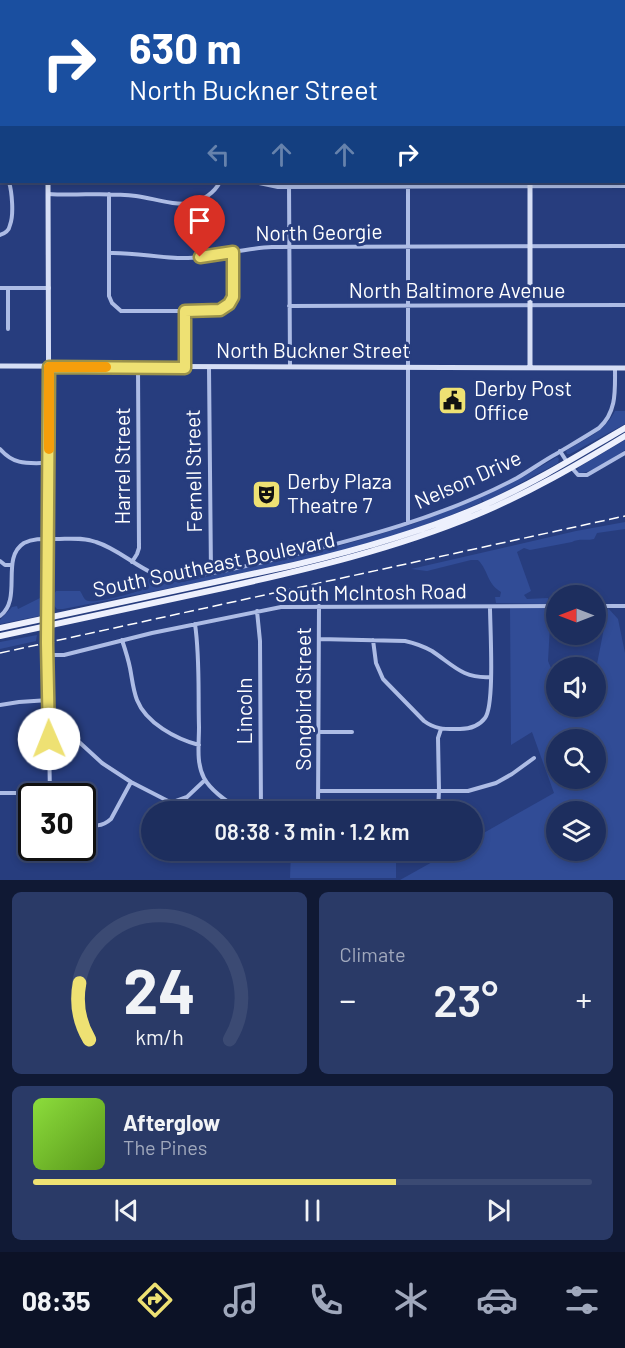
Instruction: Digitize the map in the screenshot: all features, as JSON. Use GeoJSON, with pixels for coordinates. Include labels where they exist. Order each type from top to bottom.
{"type":"FeatureCollection","features":[{"type":"Feature","properties":{"kind":"main road"},"geometry":{"type":"LineString","coordinates":[[47,626],[49,539],[48,183]]}},
{"type":"Feature","properties":{"kind":"main road"},"geometry":{"type":"LineString","coordinates":[[530,184],[530,368]]}},
{"type":"Feature","properties":{"kind":"main road","name":"North Buckner Street"},"geometry":{"type":"LineString","coordinates":[[0,366],[625,368]]}},
{"type":"Feature","properties":{"kind":"main road","name":"South Southeast Boulevard"},"geometry":{"type":"LineString","coordinates":[[0,628],[241,578],[373,545],[492,502],[569,465],[591,447],[625,428]]}},
{"type":"Feature","properties":{"kind":"main road","name":"South Southeast Boulevard"},"geometry":{"type":"LineString","coordinates":[[0,636],[365,554],[477,515],[509,501],[549,481],[552,474],[625,436]]}},
{"type":"Feature","properties":{"kind":"street"},"geometry":{"type":"LineString","coordinates":[[0,235],[9,229],[11,223],[9,183]]}},
{"type":"Feature","properties":{"kind":"street"},"geometry":{"type":"LineString","coordinates":[[48,194],[109,194],[189,203],[208,195],[218,183]]}},
{"type":"Feature","properties":{"kind":"street"},"geometry":{"type":"LineString","coordinates":[[258,183],[270,186],[289,184],[625,186]]}},
{"type":"Feature","properties":{"kind":"street"},"geometry":{"type":"LineString","coordinates":[[289,184],[290,368]]}},
{"type":"Feature","properties":{"kind":"street"},"geometry":{"type":"LineString","coordinates":[[408,184],[408,523]]}},
{"type":"Feature","properties":{"kind":"street"},"geometry":{"type":"LineString","coordinates":[[109,194],[109,296],[118,310],[126,312],[216,311],[227,306],[233,297],[233,252]]}},
{"type":"Feature","properties":{"kind":"street","name":"North Georgie"},"geometry":{"type":"LineString","coordinates":[[109,252],[189,258],[260,247],[625,246]]}},
{"type":"Feature","properties":{"kind":"street"},"geometry":{"type":"LineString","coordinates":[[0,288],[48,288]]}},
{"type":"Feature","properties":{"kind":"street"},"geometry":{"type":"LineString","coordinates":[[8,288],[8,329]]}},
{"type":"Feature","properties":{"kind":"street","name":"North Baltimore Avenue"},"geometry":{"type":"LineString","coordinates":[[289,306],[625,305]]}},
{"type":"Feature","properties":{"kind":"street"},"geometry":{"type":"LineString","coordinates":[[185,311],[185,368]]}},
{"type":"Feature","properties":{"kind":"street","name":"Harrel Street"},"geometry":{"type":"LineString","coordinates":[[132,562],[139,548],[138,367]]}},
{"type":"Feature","properties":{"kind":"street","name":"Fernell Street"},"geometry":{"type":"LineString","coordinates":[[208,368],[211,574]]}},
{"type":"Feature","properties":{"kind":"street","name":"Nelson Drive"},"geometry":{"type":"LineString","coordinates":[[10,565],[20,546],[33,540],[83,539],[96,541],[162,577],[178,579],[211,574],[342,543],[408,523],[500,486],[599,428],[610,415],[615,397],[615,368]]}},
{"type":"Feature","properties":{"kind":"street"},"geometry":{"type":"LineString","coordinates":[[0,449],[15,461],[49,463]]}},
{"type":"Feature","properties":{"kind":"street"},"geometry":{"type":"LineString","coordinates":[[560,452],[578,475],[586,476],[625,453]]}},
{"type":"Feature","properties":{"kind":"street"},"geometry":{"type":"LineString","coordinates":[[0,561],[5,565],[10,565],[9,603],[5,612],[0,616]]}},
{"type":"Feature","properties":{"kind":"street","name":"Songbird Street"},"geometry":{"type":"LineString","coordinates":[[318,801],[319,606]]}},
{"type":"Feature","properties":{"kind":"street","name":"South McIntosh Road"},"geometry":{"type":"LineString","coordinates":[[48,655],[64,656],[122,640],[281,607],[546,606]]}},
{"type":"Feature","properties":{"kind":"street"},"geometry":{"type":"LineString","coordinates":[[606,606],[625,606]]}},
{"type":"Feature","properties":{"kind":"street"},"geometry":{"type":"LineString","coordinates":[[373,640],[376,663],[383,679],[424,721],[432,727],[441,729],[467,729],[479,724],[489,710],[490,607]]}},
{"type":"Feature","properties":{"kind":"street","name":"Lincoln"},"geometry":{"type":"LineString","coordinates":[[257,611],[260,641],[261,801]]}},
{"type":"Feature","properties":{"kind":"street"},"geometry":{"type":"LineString","coordinates":[[195,624],[198,647],[200,763],[205,780],[228,801]]}},
{"type":"Feature","properties":{"kind":"street"},"geometry":{"type":"LineString","coordinates":[[47,626],[50,783]]}},
{"type":"Feature","properties":{"kind":"street"},"geometry":{"type":"LineString","coordinates":[[319,639],[405,641],[431,651],[458,671],[480,678],[491,677]]}},
{"type":"Feature","properties":{"kind":"street"},"geometry":{"type":"LineString","coordinates":[[122,640],[134,692],[145,713],[175,737],[199,745]]}},
{"type":"Feature","properties":{"kind":"street"},"geometry":{"type":"LineString","coordinates":[[0,705],[48,700]]}},
{"type":"Feature","properties":{"kind":"street"},"geometry":{"type":"LineString","coordinates":[[49,721],[78,741],[102,763],[131,782],[168,801],[182,800],[205,780]]}},
{"type":"Feature","properties":{"kind":"street"},"geometry":{"type":"LineString","coordinates":[[438,801],[438,738],[441,729]]}},
{"type":"Feature","properties":{"kind":"street"},"geometry":{"type":"LineString","coordinates":[[318,732],[352,732]]}},
{"type":"Feature","properties":{"kind":"street"},"geometry":{"type":"LineString","coordinates":[[318,791],[468,791],[487,786],[512,774],[534,758]]}},
{"type":"Feature","properties":{"kind":"street"},"geometry":{"type":"LineString","coordinates":[[96,826],[111,819],[131,782]]}},
{"type":"Feature","properties":{"kind":"street"},"geometry":{"type":"LineString","coordinates":[[0,793],[18,794]]}},
{"type":"Feature","properties":{"kind":"shaded area"},"geometry":{"type":"Polygon","coordinates":[[[615,411],[625,411],[625,424],[567,454],[567,450],[606,424],[615,411]]]}},
{"type":"Feature","properties":{"kind":"shaded area"},"geometry":{"type":"Polygon","coordinates":[[[625,440],[625,450],[596,468],[578,473],[579,467],[625,440]]]}},
{"type":"Feature","properties":{"kind":"shaded area"},"geometry":{"type":"Polygon","coordinates":[[[557,457],[558,463],[485,502],[481,498],[482,502],[454,514],[351,549],[63,609],[57,609],[54,605],[56,591],[80,591],[87,601],[106,600],[137,591],[151,577],[171,582],[183,582],[314,553],[364,539],[413,524],[462,505],[514,482],[557,457]]]}},
{"type":"Feature","properties":{"kind":"shaded area"},"geometry":{"type":"Polygon","coordinates":[[[625,522],[625,529],[597,533],[594,539],[577,540],[530,550],[524,548],[517,552],[531,591],[524,595],[527,599],[546,598],[546,604],[496,603],[495,597],[500,597],[501,592],[490,581],[478,560],[427,571],[411,569],[625,522]]]}},
{"type":"Feature","properties":{"kind":"shaded area"},"geometry":{"type":"Polygon","coordinates":[[[44,596],[43,610],[39,616],[0,624],[0,620],[12,607],[17,606],[18,609],[44,596]]]}},
{"type":"Feature","properties":{"kind":"shaded area"},"geometry":{"type":"Polygon","coordinates":[[[510,608],[546,608],[546,645],[549,645],[548,657],[546,657],[546,717],[606,717],[606,657],[598,657],[601,645],[606,645],[608,608],[618,619],[625,653],[625,880],[400,880],[434,861],[483,861],[483,833],[554,793],[553,789],[606,789],[606,729],[546,729],[546,771],[532,732],[511,745],[510,608]]]}},
{"type":"Feature","properties":{"kind":"shaded area"},"geometry":{"type":"Polygon","coordinates":[[[37,635],[36,641],[0,649],[0,642],[37,635]]]}},
{"type":"Feature","properties":{"kind":"shaded area"},"geometry":{"type":"Polygon","coordinates":[[[291,861],[396,861],[396,878],[290,878],[291,861]]]}},
{"type":"Feature","properties":{"kind":"railway"},"geometry":{"type":"LineString","coordinates":[[0,653],[625,516]]}},
{"type":"Feature","properties":{"kind":"slow traffic"},"geometry":{"type":"LineString","coordinates":[[49,449],[49,367],[106,367]]}},
{"type":"Feature","properties":{"kind":"place","name":"Derby Post Office"},"geometry":{"type":"Point","coordinates":[453,401]}},
{"type":"Feature","properties":{"kind":"place","name":"Derby Plaza Theatre 7"},"geometry":{"type":"Point","coordinates":[266,494]}},
{"type":"Feature","properties":{"kind":"route"},"geometry":{"type":"LineString","coordinates":[[49,739],[47,643],[49,367],[185,368],[185,311],[220,310],[227,306],[233,297],[233,252],[200,257]]}}]}
